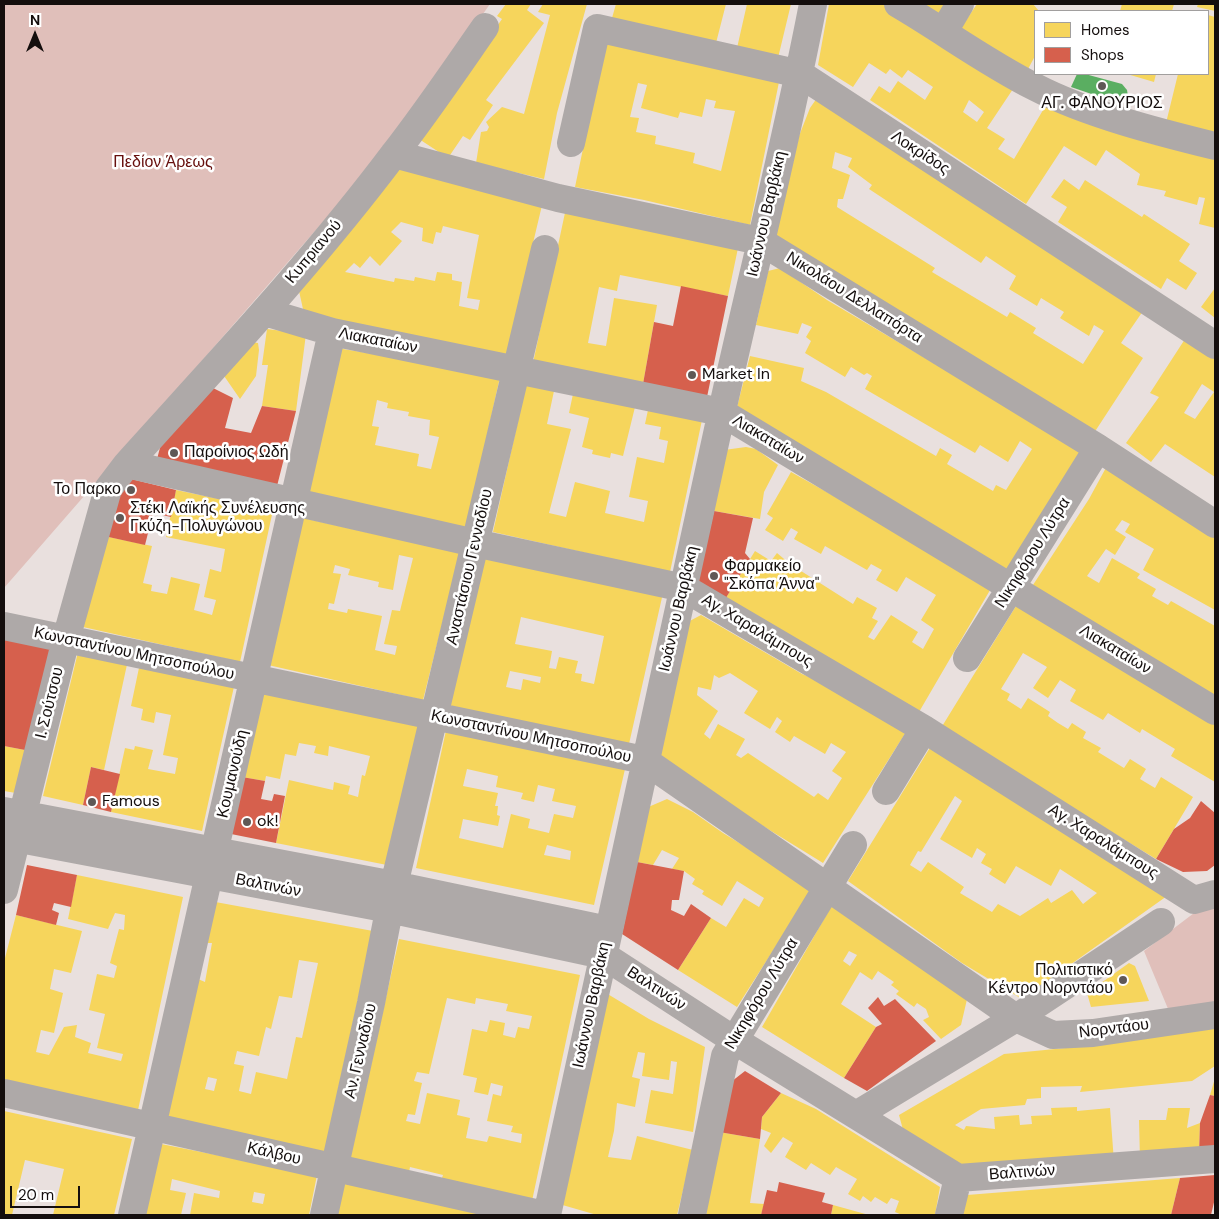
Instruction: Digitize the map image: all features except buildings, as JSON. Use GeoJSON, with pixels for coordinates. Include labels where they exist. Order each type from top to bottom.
{"type":"FeatureCollection","features":[{"type":"Feature","properties":{"kind":"street","name":"Ιωάννου Βαρβάκη"},"geometry":{"type":"LineString","coordinates":[[546,1215],[644,760],[684,588],[760,241],[800,74],[813,4]]}},
{"type":"Feature","properties":{"kind":"street"},"geometry":{"type":"LineString","coordinates":[[898,4],[944,31],[988,62],[1036,88],[1152,130],[1215,146]]}},
{"type":"Feature","properties":{"kind":"street"},"geometry":{"type":"LineString","coordinates":[[944,31],[960,4]]}},
{"type":"Feature","properties":{"kind":"street","name":"Κυπριανού"},"geometry":{"type":"LineString","coordinates":[[127,464],[265,312],[394,154],[485,27]]}},
{"type":"Feature","properties":{"kind":"street","name":"Λοκρίδος"},"geometry":{"type":"LineString","coordinates":[[571,143],[597,28],[800,74],[1215,345]]}},
{"type":"Feature","properties":{"kind":"street","name":"Νικολάου Δελλαπόρτα"},"geometry":{"type":"LineString","coordinates":[[394,154],[558,198],[760,241],[1098,448],[1215,524]]}},
{"type":"Feature","properties":{"kind":"street","name":"Αναστάσιου Γενναδίου"},"geometry":{"type":"LineString","coordinates":[[391,897],[545,249]]}},
{"type":"Feature","properties":{"kind":"street","name":"Λιακαταίων"},"geometry":{"type":"LineString","coordinates":[[265,312],[332,332],[722,412],[1215,711]]}},
{"type":"Feature","properties":{"kind":"street","name":"Κουμανούδη"},"geometry":{"type":"LineString","coordinates":[[132,1215],[332,332]]}},
{"type":"Feature","properties":{"kind":"street","name":"Νικηφόρου Λύτρα"},"geometry":{"type":"LineString","coordinates":[[968,658],[1098,448]]}},
{"type":"Feature","properties":{"kind":"street","name":"Ι. Σούτσου"},"geometry":{"type":"LineString","coordinates":[[4,890],[11,825],[66,640],[108,489],[127,464]]}},
{"type":"Feature","properties":{"kind":"street","name":"Αγ. Χαραλάμπους"},"geometry":{"type":"LineString","coordinates":[[127,464],[684,588],[924,729],[1194,900],[1215,894]]}},
{"type":"Feature","properties":{"kind":"street","name":"Κωνσταντίνου Μητσοπούλου"},"geometry":{"type":"LineString","coordinates":[[4,626],[644,760],[827,889],[1016,1018]]}},
{"type":"Feature","properties":{"kind":"street"},"geometry":{"type":"LineString","coordinates":[[886,791],[924,729]]}},
{"type":"Feature","properties":{"kind":"street","name":"Βαλτινών"},"geometry":{"type":"LineString","coordinates":[[11,825],[391,897],[605,942],[734,1040],[958,1178],[1215,1159]]}},
{"type":"Feature","properties":{"kind":"street","name":"Νικηφόρου Λύτρα"},"geometry":{"type":"LineString","coordinates":[[692,1215],[724,1056],[853,845]]}},
{"type":"Feature","properties":{"kind":"street","name":"Αν. Γενναδίου"},"geometry":{"type":"LineString","coordinates":[[324,1215],[372,1003],[391,897]]}},
{"type":"Feature","properties":{"kind":"street"},"geometry":{"type":"LineString","coordinates":[[856,1115],[1016,1018],[1161,922]]}},
{"type":"Feature","properties":{"kind":"street","name":"Νορντάου"},"geometry":{"type":"LineString","coordinates":[[1016,1018],[1053,1035],[1093,1033],[1215,1015]]}},
{"type":"Feature","properties":{"kind":"street","name":"Κάλβου"},"geometry":{"type":"LineString","coordinates":[[4,1093],[546,1215]]}},
{"type":"Feature","properties":{"kind":"street"},"geometry":{"type":"LineString","coordinates":[[949,1215],[958,1178]]}},
{"type":"Feature","properties":{"kind":"green space","name":"Πεδίον Άρεως"},"geometry":{"type":"Polygon","coordinates":[[[4,4],[490,4],[396,138],[4,588],[4,4]]]}},
{"type":"Feature","properties":{"kind":"green space"},"geometry":{"type":"Polygon","coordinates":[[[1215,904],[1215,1006],[1171,1016],[1144,951],[1198,910],[1215,904]]]}},
{"type":"Feature","properties":{"kind":"place","name":"ΑΓ. ΦΑΝΟΥΡΙΟΣ"},"geometry":{"type":"Point","coordinates":[1102,86]}},
{"type":"Feature","properties":{"kind":"place","name":"Market In"},"geometry":{"type":"Point","coordinates":[692,375]}},
{"type":"Feature","properties":{"kind":"place","name":"Παροίνιος Ωδή"},"geometry":{"type":"Point","coordinates":[174,453]}},
{"type":"Feature","properties":{"kind":"place","name":"Το Παρκο"},"geometry":{"type":"Point","coordinates":[131,490]}},
{"type":"Feature","properties":{"kind":"place","name":"Στέκι Λαϊκής Συνέλευσης Γκύζη-Πολυγώνου"},"geometry":{"type":"Point","coordinates":[120,518]}},
{"type":"Feature","properties":{"kind":"place","name":"Φαρμακείο \"Σκόπα Άννα\""},"geometry":{"type":"Point","coordinates":[714,576]}},
{"type":"Feature","properties":{"kind":"place","name":"Famous"},"geometry":{"type":"Point","coordinates":[92,802]}},
{"type":"Feature","properties":{"kind":"place","name":"ok!"},"geometry":{"type":"Point","coordinates":[247,822]}},
{"type":"Feature","properties":{"kind":"place","name":"Πολιτιστικό Κέντρο Νορντάου"},"geometry":{"type":"Point","coordinates":[1123,980]}}]}
